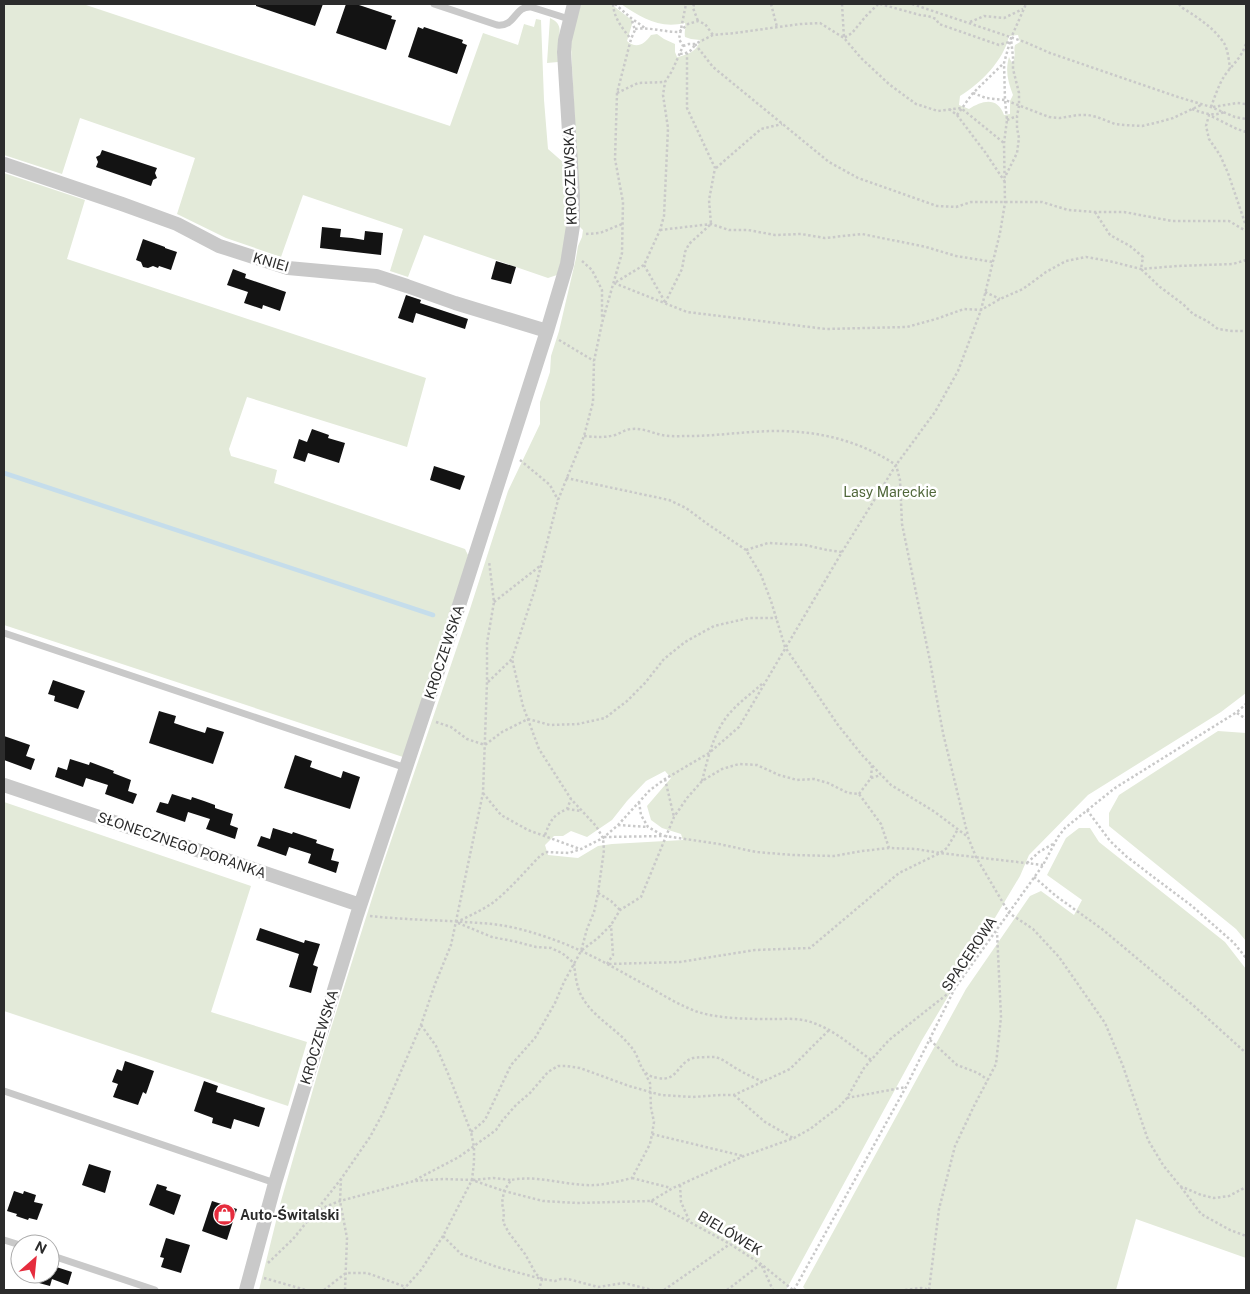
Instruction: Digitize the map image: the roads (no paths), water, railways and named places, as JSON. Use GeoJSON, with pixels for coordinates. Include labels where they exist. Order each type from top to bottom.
{"type":"FeatureCollection","features":[{"type":"Feature","properties":{"kind":"street","name":"KROCZEWSKA"},"geometry":{"type":"LineString","coordinates":[[246,1290],[275,1184],[358,910],[406,768],[560,289],[572,234],[573,196],[564,52],[569,19],[574,4]]}},
{"type":"Feature","properties":{"kind":"street","name":"KNIEI"},"geometry":{"type":"LineString","coordinates":[[4,164],[177,224],[219,246],[288,268],[376,276],[455,303],[547,331]]}},
{"type":"Feature","properties":{"kind":"street","name":"SŁONECZNEGO PORANKA"},"geometry":{"type":"LineString","coordinates":[[4,785],[358,910]]}},
{"type":"Feature","properties":{"kind":"lane"},"geometry":{"type":"LineString","coordinates":[[434,4],[503,26],[512,21],[525,7],[531,7],[569,19]]}},
{"type":"Feature","properties":{"kind":"lane"},"geometry":{"type":"LineString","coordinates":[[4,633],[406,768]]}},
{"type":"Feature","properties":{"kind":"lane"},"geometry":{"type":"LineString","coordinates":[[4,1092],[275,1184]]}},
{"type":"Feature","properties":{"kind":"lane"},"geometry":{"type":"LineString","coordinates":[[60,1258],[155,1290]]}},
{"type":"Feature","properties":{"kind":"waterway"},"geometry":{"type":"LineString","coordinates":[[4,473],[433,615]]}},
{"type":"Feature","properties":{"kind":"place","name":"Auto-Świtalski"},"geometry":{"type":"Point","coordinates":[224,1215]}},
{"type":"Feature","properties":{"kind":"park label","name":"Lasy Mareckie"},"geometry":{"type":"Point","coordinates":[890,492]}}]}
